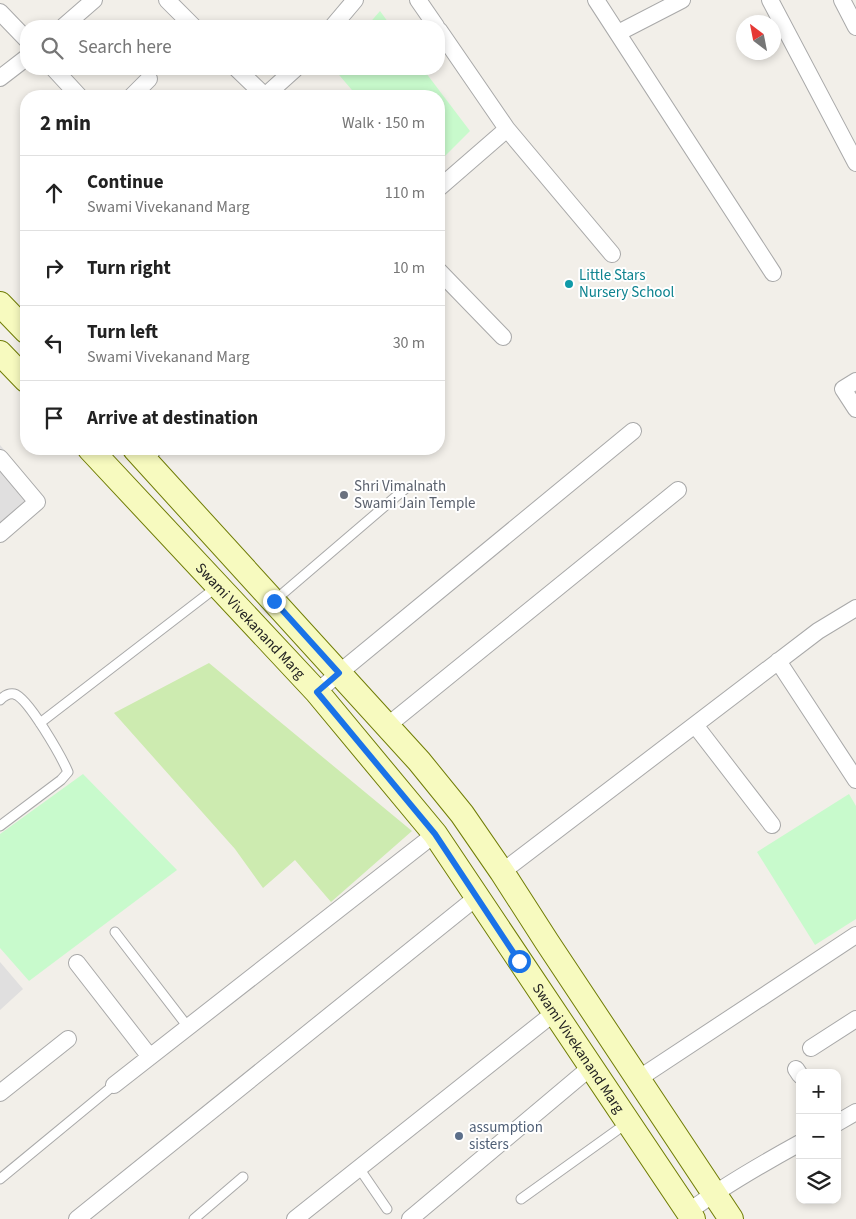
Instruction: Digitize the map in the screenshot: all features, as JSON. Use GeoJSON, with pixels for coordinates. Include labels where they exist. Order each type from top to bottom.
{"type":"FeatureCollection","features":[{"type":"Feature","properties":{"kind":"main road"},"geometry":{"type":"LineString","coordinates":[[0,304],[20,324]]}},
{"type":"Feature","properties":{"kind":"main road"},"geometry":{"type":"LineString","coordinates":[[3,361],[20,375]]}},
{"type":"Feature","properties":{"kind":"main road","name":"Swami Vivekanand Marg"},"geometry":{"type":"LineString","coordinates":[[96,455],[317,692],[435,834],[691,1216]]}},
{"type":"Feature","properties":{"kind":"main road","name":"Swami Vivekanand Marg"},"geometry":{"type":"LineString","coordinates":[[149,455],[274,601],[419,761],[462,814],[731,1219]]}},
{"type":"Feature","properties":{"kind":"street"},"geometry":{"type":"LineString","coordinates":[[71,20],[94,0]]}},
{"type":"Feature","properties":{"kind":"street"},"geometry":{"type":"LineString","coordinates":[[167,0],[187,20]]}},
{"type":"Feature","properties":{"kind":"street"},"geometry":{"type":"LineString","coordinates":[[338,20],[355,0]]}},
{"type":"Feature","properties":{"kind":"street"},"geometry":{"type":"LineString","coordinates":[[418,0],[432,20]]}},
{"type":"Feature","properties":{"kind":"street"},"geometry":{"type":"LineString","coordinates":[[596,0],[773,273]]}},
{"type":"Feature","properties":{"kind":"street"},"geometry":{"type":"LineString","coordinates":[[618,33],[682,0]]}},
{"type":"Feature","properties":{"kind":"street"},"geometry":{"type":"LineString","coordinates":[[770,0],[856,163]]}},
{"type":"Feature","properties":{"kind":"street"},"geometry":{"type":"LineString","coordinates":[[842,0],[856,27]]}},
{"type":"Feature","properties":{"kind":"street"},"geometry":{"type":"LineString","coordinates":[[0,12],[20,33]]}},
{"type":"Feature","properties":{"kind":"street"},"geometry":{"type":"LineString","coordinates":[[445,39],[507,129],[612,254]]}},
{"type":"Feature","properties":{"kind":"street"},"geometry":{"type":"LineString","coordinates":[[0,78],[20,63]]}},
{"type":"Feature","properties":{"kind":"street"},"geometry":{"type":"LineString","coordinates":[[60,75],[73,90]]}},
{"type":"Feature","properties":{"kind":"street"},"geometry":{"type":"LineString","coordinates":[[243,75],[259,90]]}},
{"type":"Feature","properties":{"kind":"street"},"geometry":{"type":"LineString","coordinates":[[272,90],[288,75]]}},
{"type":"Feature","properties":{"kind":"street"},"geometry":{"type":"LineString","coordinates":[[138,90],[149,79]]}},
{"type":"Feature","properties":{"kind":"street"},"geometry":{"type":"LineString","coordinates":[[445,183],[507,129]]}},
{"type":"Feature","properties":{"kind":"street"},"geometry":{"type":"LineString","coordinates":[[445,277],[503,337]]}},
{"type":"Feature","properties":{"kind":"street"},"geometry":{"type":"LineString","coordinates":[[856,381],[843,389],[856,409]]}},
{"type":"Feature","properties":{"kind":"street"},"geometry":{"type":"LineString","coordinates":[[317,692],[633,431]]}},
{"type":"Feature","properties":{"kind":"street"},"geometry":{"type":"LineString","coordinates":[[0,458],[37,502],[0,534]]}},
{"type":"Feature","properties":{"kind":"street"},"geometry":{"type":"LineString","coordinates":[[387,726],[678,490]]}},
{"type":"Feature","properties":{"kind":"street"},"geometry":{"type":"LineString","coordinates":[[502,872],[818,631],[856,608]]}},
{"type":"Feature","properties":{"kind":"street"},"geometry":{"type":"LineString","coordinates":[[778,661],[856,780]]}},
{"type":"Feature","properties":{"kind":"street"},"geometry":{"type":"LineString","coordinates":[[695,725],[772,825]]}},
{"type":"Feature","properties":{"kind":"street"},"geometry":{"type":"LineString","coordinates":[[114,1085],[435,834]]}},
{"type":"Feature","properties":{"kind":"street"},"geometry":{"type":"LineString","coordinates":[[77,1219],[477,897]]}},
{"type":"Feature","properties":{"kind":"street"},"geometry":{"type":"LineString","coordinates":[[638,1079],[856,935]]}},
{"type":"Feature","properties":{"kind":"street"},"geometry":{"type":"LineString","coordinates":[[77,963],[150,1057]]}},
{"type":"Feature","properties":{"kind":"street"},"geometry":{"type":"LineString","coordinates":[[295,1219],[554,1013]]}},
{"type":"Feature","properties":{"kind":"street"},"geometry":{"type":"LineString","coordinates":[[811,1048],[856,1019]]}},
{"type":"Feature","properties":{"kind":"street"},"geometry":{"type":"LineString","coordinates":[[0,1093],[68,1039]]}},
{"type":"Feature","properties":{"kind":"street"},"geometry":{"type":"LineString","coordinates":[[410,1219],[591,1067]]}},
{"type":"Feature","properties":{"kind":"street"},"geometry":{"type":"LineString","coordinates":[[841,1121],[856,1112]]}},
{"type":"Feature","properties":{"kind":"street"},"geometry":{"type":"LineString","coordinates":[[691,1216],[714,1193],[796,1145]]}},
{"type":"Feature","properties":{"kind":"lane"},"geometry":{"type":"LineString","coordinates":[[274,601],[406,488]]}},
{"type":"Feature","properties":{"kind":"lane"},"geometry":{"type":"LineString","coordinates":[[40,723],[218,586]]}},
{"type":"Feature","properties":{"kind":"lane"},"geometry":{"type":"LineString","coordinates":[[0,700],[8,694],[15,694],[21,697],[40,723],[63,760],[68,772],[61,780],[0,826]]}},
{"type":"Feature","properties":{"kind":"lane"},"geometry":{"type":"LineString","coordinates":[[115,932],[188,1027]]}},
{"type":"Feature","properties":{"kind":"lane"},"geometry":{"type":"LineString","coordinates":[[0,1179],[114,1085]]}},
{"type":"Feature","properties":{"kind":"lane"},"geometry":{"type":"LineString","coordinates":[[521,1199],[628,1122]]}},
{"type":"Feature","properties":{"kind":"lane"},"geometry":{"type":"LineString","coordinates":[[358,1168],[387,1209]]}},
{"type":"Feature","properties":{"kind":"lane"},"geometry":{"type":"LineString","coordinates":[[194,1219],[243,1177]]}},
{"type":"Feature","properties":{"kind":"shaded area"},"geometry":{"type":"Polygon","coordinates":[[[0,445],[45,498],[0,538],[0,445]]]}},
{"type":"Feature","properties":{"kind":"shaded area"},"geometry":{"type":"Polygon","coordinates":[[[0,962],[23,989],[0,1010],[0,962]]]}},
{"type":"Feature","properties":{"kind":"green space"},"geometry":{"type":"Polygon","coordinates":[[[380,11],[387,20],[372,20],[380,11]]]}},
{"type":"Feature","properties":{"kind":"green space"},"geometry":{"type":"Polygon","coordinates":[[[339,75],[428,75],[439,90],[352,90],[339,75]]]}},
{"type":"Feature","properties":{"kind":"green space"},"geometry":{"type":"Polygon","coordinates":[[[445,98],[470,131],[445,156],[445,98]]]}},
{"type":"Feature","properties":{"kind":"green space"},"geometry":{"type":"Polygon","coordinates":[[[209,663],[412,831],[331,902],[295,860],[263,888],[235,849],[114,713],[209,663]]]}},
{"type":"Feature","properties":{"kind":"green space"},"geometry":{"type":"Polygon","coordinates":[[[83,774],[177,870],[29,981],[0,948],[0,834],[83,774]]]}},
{"type":"Feature","properties":{"kind":"green space"},"geometry":{"type":"Polygon","coordinates":[[[849,794],[856,806],[856,919],[815,945],[757,852],[849,794]]]}},
{"type":"Feature","properties":{"kind":"place","name":"Little Stars Nursery School"},"geometry":{"type":"Point","coordinates":[569,284]}},
{"type":"Feature","properties":{"kind":"place","name":"Shri Vimalnath Swami Jain Temple"},"geometry":{"type":"Point","coordinates":[344,495]}},
{"type":"Feature","properties":{"kind":"place","name":"assumption sisters"},"geometry":{"type":"Point","coordinates":[459,1136]}},
{"type":"Feature","properties":{"kind":"route"},"geometry":{"type":"LineString","coordinates":[[274,601],[339,673],[317,692],[435,834],[519,961]]}}]}
